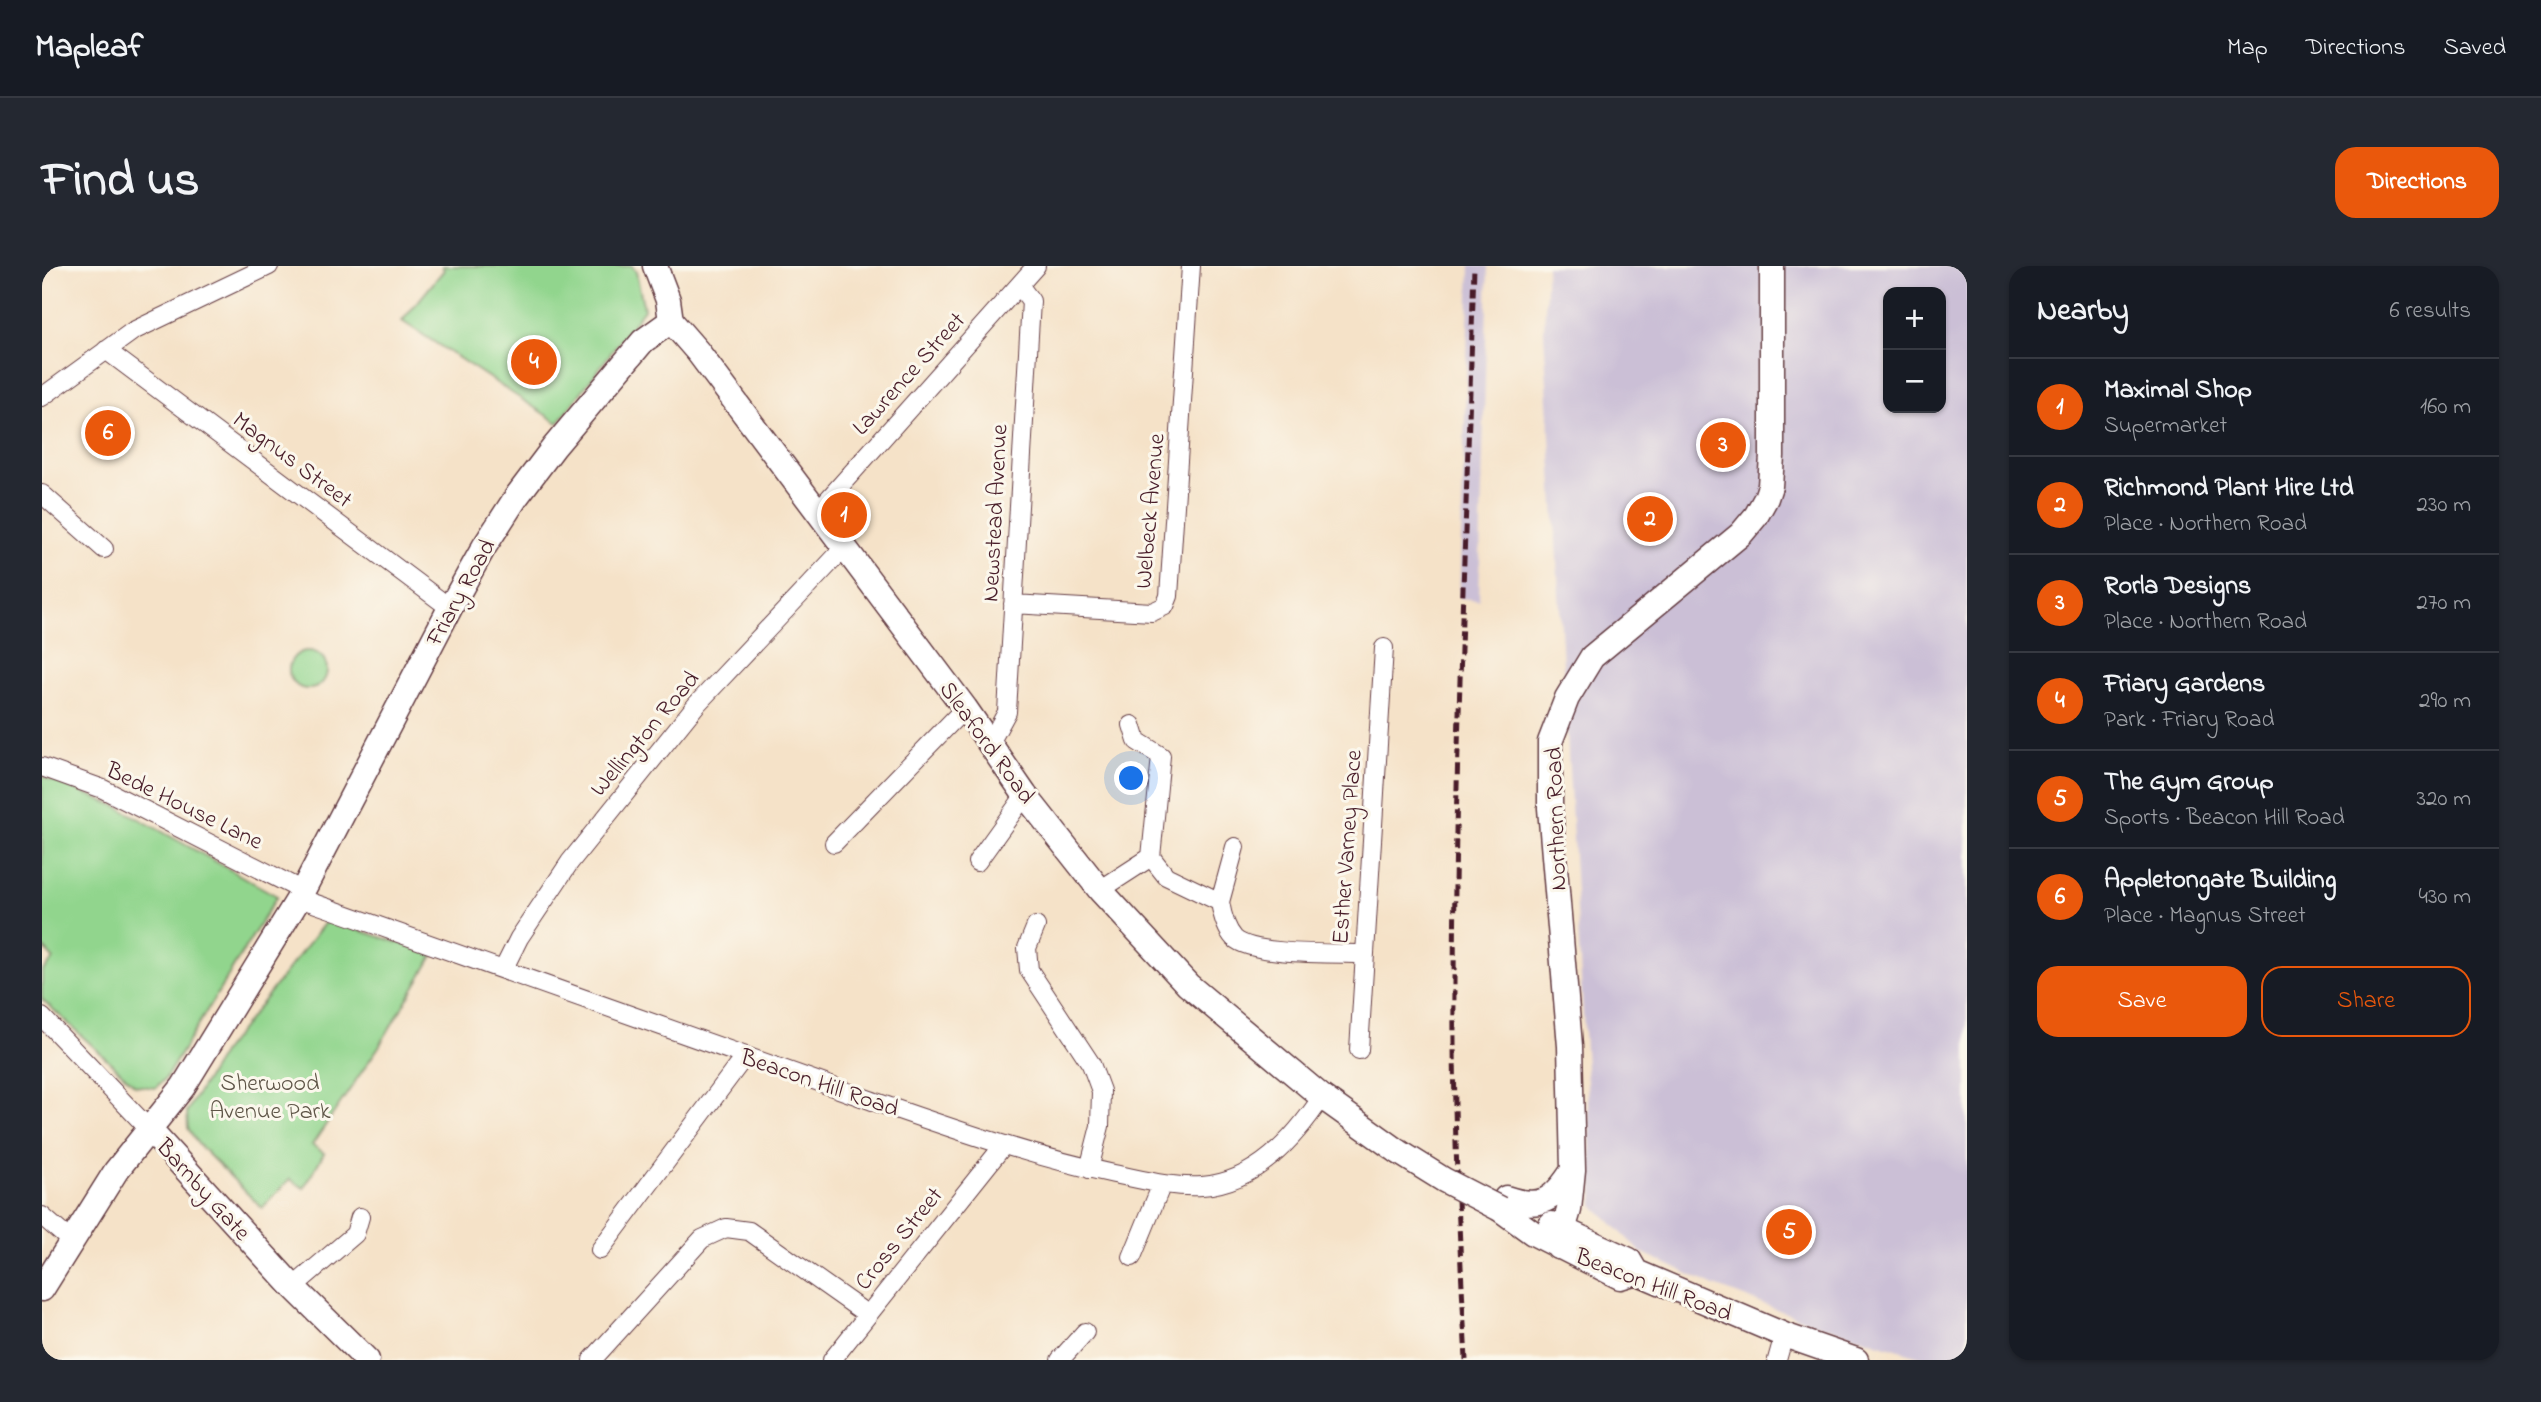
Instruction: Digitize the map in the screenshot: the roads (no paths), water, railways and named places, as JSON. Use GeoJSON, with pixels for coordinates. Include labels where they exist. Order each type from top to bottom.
{"type":"FeatureCollection","features":[{"type":"Feature","properties":{"kind":"street"},"geometry":{"type":"LineString","coordinates":[[42,397],[133,331],[269,266]]}},
{"type":"Feature","properties":{"kind":"street","name":"Sleaford Road"},"geometry":{"type":"LineString","coordinates":[[655,266],[668,300],[671,321],[698,352],[816,513],[965,708],[1025,796],[1100,890],[1188,985],[1322,1097],[1399,1152],[1444,1180],[1503,1203]]}},
{"type":"Feature","properties":{"kind":"street","name":"Lawrence Street"},"geometry":{"type":"LineString","coordinates":[[816,513],[1036,266]]}},
{"type":"Feature","properties":{"kind":"street","name":"Welbeck Avenue"},"geometry":{"type":"LineString","coordinates":[[1013,604],[1152,612],[1165,606],[1169,596],[1191,266]]}},
{"type":"Feature","properties":{"kind":"street","name":"Northern Road"},"geometry":{"type":"LineString","coordinates":[[1561,1238],[1569,1210],[1573,1170],[1570,1046],[1550,808],[1550,742],[1567,698],[1592,657],[1741,534],[1766,498],[1770,486],[1772,456],[1772,266]]}},
{"type":"Feature","properties":{"kind":"street","name":"Newstead Avenue"},"geometry":{"type":"LineString","coordinates":[[990,743],[1007,712],[1031,301],[1019,285]]}},
{"type":"Feature","properties":{"kind":"street","name":"Friary Road"},"geometry":{"type":"LineString","coordinates":[[42,1289],[116,1171],[183,1087],[301,895],[450,608],[517,496],[554,447],[643,341],[671,321]]}},
{"type":"Feature","properties":{"kind":"street","name":"Magnus Street"},"geometry":{"type":"LineString","coordinates":[[106,349],[450,608]]}},
{"type":"Feature","properties":{"kind":"street"},"geometry":{"type":"LineString","coordinates":[[42,494],[104,549]]}},
{"type":"Feature","properties":{"kind":"street","name":"Wellington Road"},"geometry":{"type":"LineString","coordinates":[[504,968],[519,938],[570,862],[689,714],[844,548]]}},
{"type":"Feature","properties":{"kind":"street","name":"Esther Varney Place"},"geometry":{"type":"LineString","coordinates":[[1359,1050],[1384,648]]}},
{"type":"Feature","properties":{"kind":"street"},"geometry":{"type":"LineString","coordinates":[[834,842],[965,708]]}},
{"type":"Feature","properties":{"kind":"street"},"geometry":{"type":"LineString","coordinates":[[1132,725],[1137,741],[1161,756],[1151,857],[1166,876],[1220,902]]}},
{"type":"Feature","properties":{"kind":"street","name":"Bede House Lane"},"geometry":{"type":"LineString","coordinates":[[42,768],[103,789],[301,895]]}},
{"type":"Feature","properties":{"kind":"street"},"geometry":{"type":"LineString","coordinates":[[977,862],[1025,796]]}},
{"type":"Feature","properties":{"kind":"street"},"geometry":{"type":"LineString","coordinates":[[1234,847],[1220,902],[1224,920],[1235,939],[1268,950],[1363,954]]}},
{"type":"Feature","properties":{"kind":"street"},"geometry":{"type":"LineString","coordinates":[[1100,890],[1151,857]]}},
{"type":"Feature","properties":{"kind":"street","name":"Beacon Hill Road"},"geometry":{"type":"LineString","coordinates":[[301,895],[745,1056],[1003,1146],[1089,1169],[1162,1184],[1203,1186],[1241,1177],[1277,1153],[1307,1120],[1322,1097]]}},
{"type":"Feature","properties":{"kind":"street"},"geometry":{"type":"LineString","coordinates":[[1036,926],[1027,948],[1029,970],[1091,1064],[1101,1091],[1100,1126],[1089,1169]]}},
{"type":"Feature","properties":{"kind":"street","name":"Barnby Gate"},"geometry":{"type":"LineString","coordinates":[[42,1017],[362,1358]]}},
{"type":"Feature","properties":{"kind":"street"},"geometry":{"type":"LineString","coordinates":[[600,1250],[745,1056]]}},
{"type":"Feature","properties":{"kind":"street","name":"Cross Street"},"geometry":{"type":"LineString","coordinates":[[832,1360],[1003,1146]]}},
{"type":"Feature","properties":{"kind":"street"},"geometry":{"type":"LineString","coordinates":[[1503,1203],[1543,1203],[1560,1191],[1573,1170]]}},
{"type":"Feature","properties":{"kind":"street"},"geometry":{"type":"LineString","coordinates":[[1132,1257],[1162,1184]]}},
{"type":"Feature","properties":{"kind":"street","name":"Beacon Hill Road"},"geometry":{"type":"LineString","coordinates":[[1503,1203],[1533,1233],[1561,1238],[1629,1260],[1636,1272],[1784,1335],[1856,1360]]}},
{"type":"Feature","properties":{"kind":"street"},"geometry":{"type":"LineString","coordinates":[[42,1216],[72,1242]]}},
{"type":"Feature","properties":{"kind":"street"},"geometry":{"type":"LineString","coordinates":[[592,1360],[702,1239],[726,1228],[749,1231],[868,1315]]}},
{"type":"Feature","properties":{"kind":"street"},"geometry":{"type":"LineString","coordinates":[[293,1287],[360,1232]]}},
{"type":"Feature","properties":{"kind":"street"},"geometry":{"type":"LineString","coordinates":[[1060,1360],[1085,1332]]}},
{"type":"Feature","properties":{"kind":"street"},"geometry":{"type":"LineString","coordinates":[[1777,1360],[1784,1335]]}},
{"type":"Feature","properties":{"kind":"railway"},"geometry":{"type":"LineString","coordinates":[[1466,1360],[1454,1080],[1454,986],[1459,716],[1474,266]]}},
{"type":"Feature","properties":{"kind":"place","name":"Friary Gardens"},"geometry":{"type":"Point","coordinates":[534,362]}},
{"type":"Feature","properties":{"kind":"place","name":"Appletongate Building"},"geometry":{"type":"Point","coordinates":[108,433]}},
{"type":"Feature","properties":{"kind":"place","name":"Rorla Designs"},"geometry":{"type":"Point","coordinates":[1723,445]}},
{"type":"Feature","properties":{"kind":"place","name":"Maximal Shop"},"geometry":{"type":"Point","coordinates":[844,515]}},
{"type":"Feature","properties":{"kind":"place","name":"Richmond Plant Hire Ltd"},"geometry":{"type":"Point","coordinates":[1650,519]}},
{"type":"Feature","properties":{"kind":"place","name":"The Gym Group"},"geometry":{"type":"Point","coordinates":[1789,1232]}},
{"type":"Feature","properties":{"kind":"park label","name":"Sherwood Avenue Park"},"geometry":{"type":"Point","coordinates":[270,1096]}}]}
